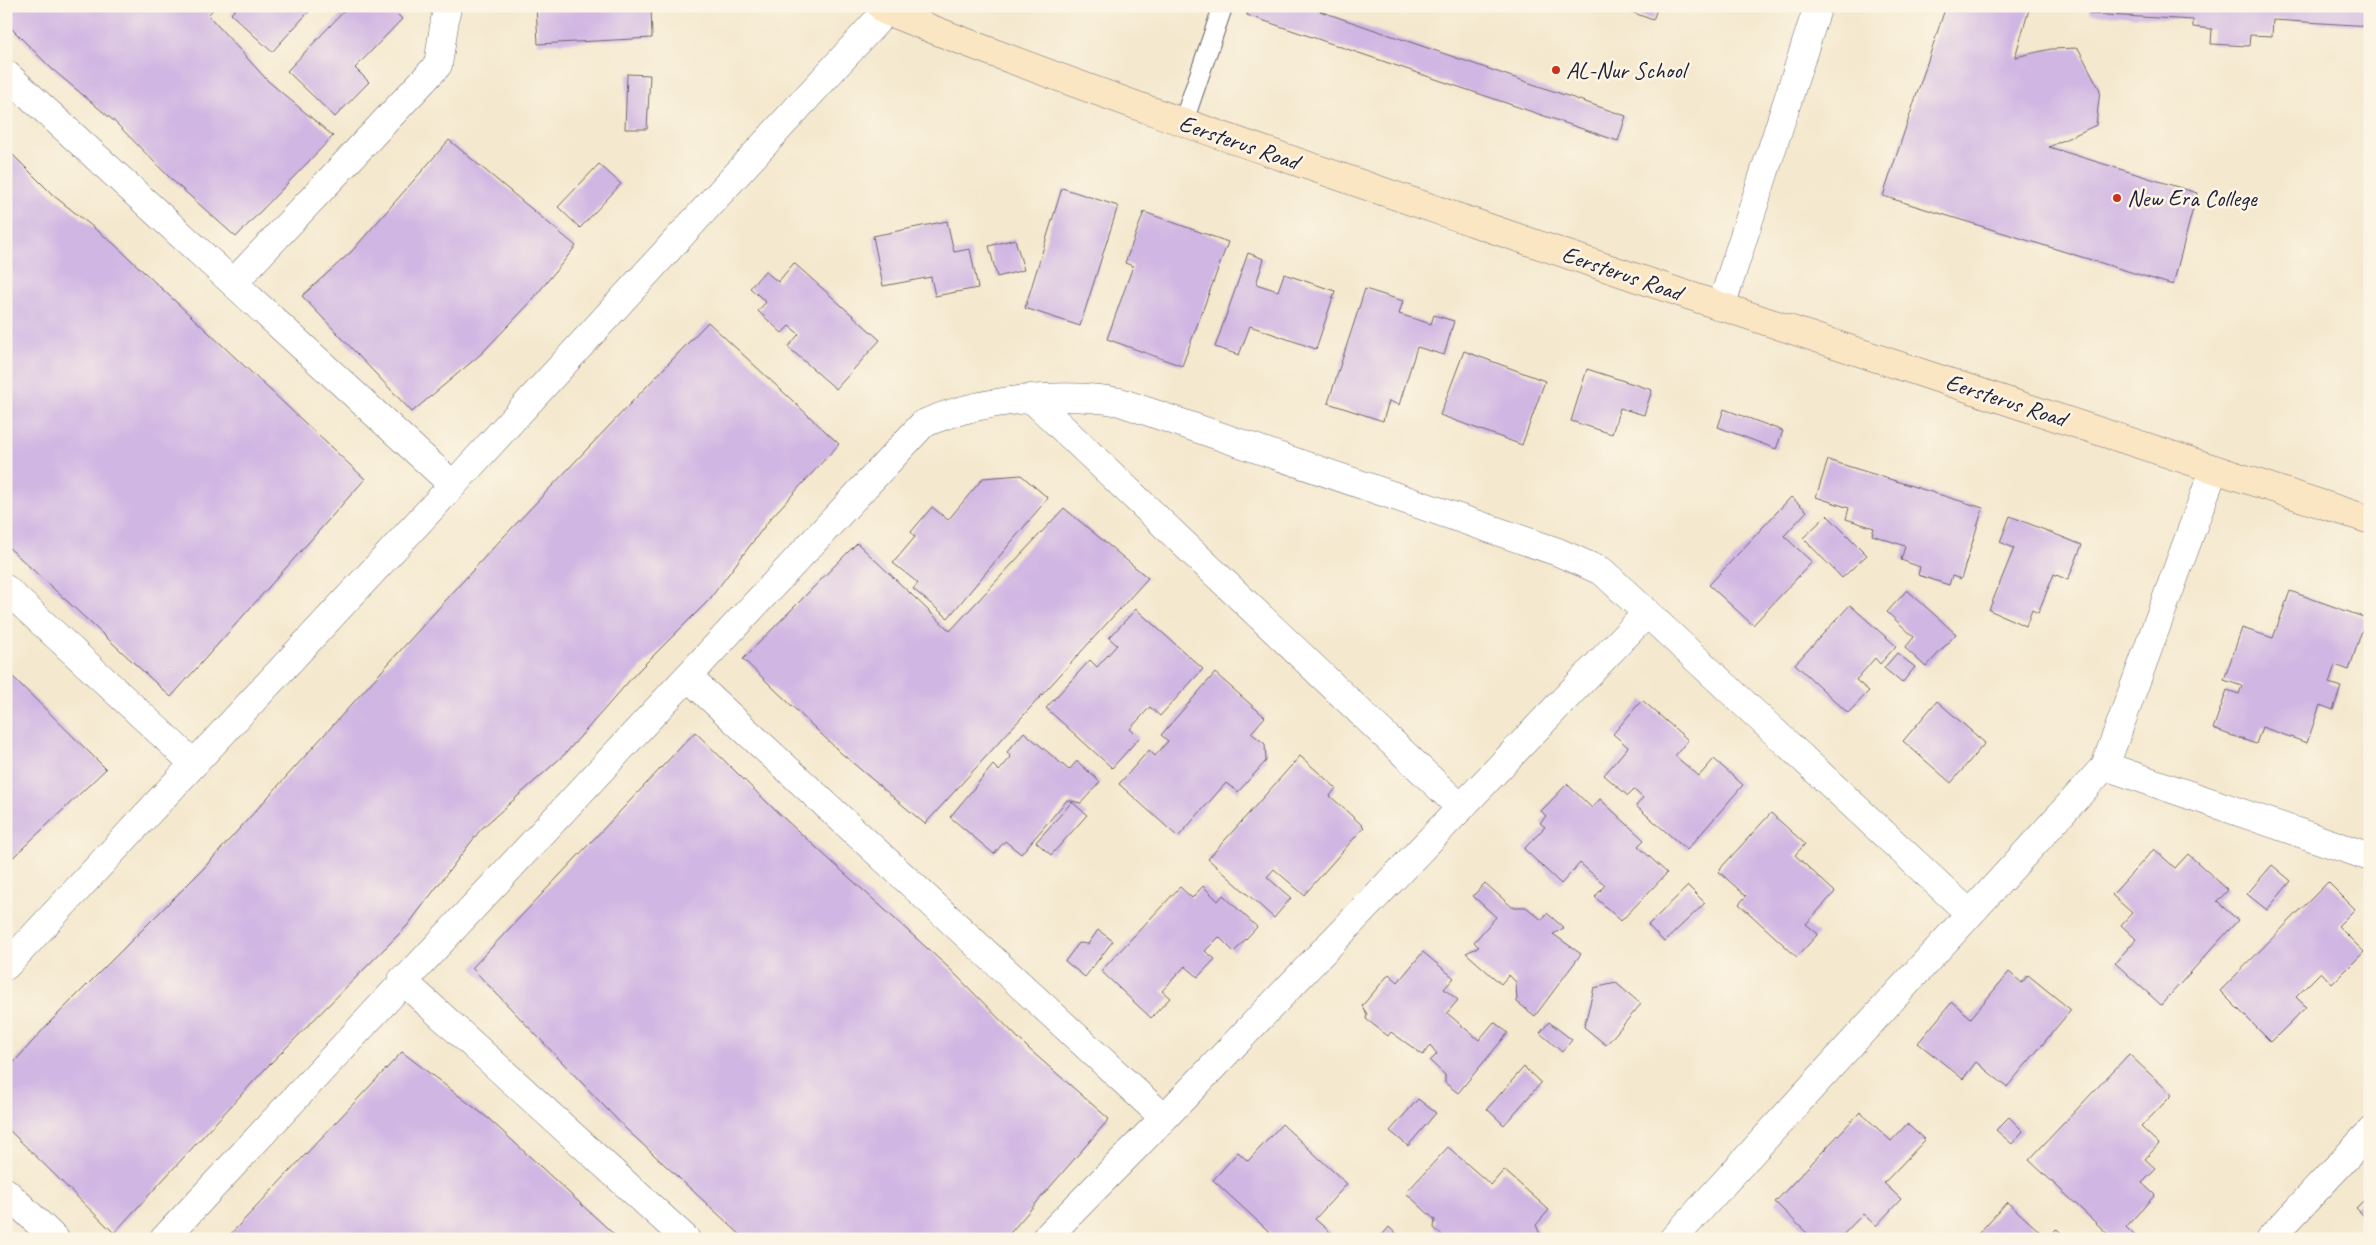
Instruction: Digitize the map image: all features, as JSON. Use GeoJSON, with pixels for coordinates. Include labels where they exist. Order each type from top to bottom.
{"type":"FeatureCollection","features":[{"type":"Feature","properties":{"kind":"street"},"geometry":{"type":"LineString","coordinates":[[234,282],[438,65],[447,6]]}},
{"type":"Feature","properties":{"kind":"street"},"geometry":{"type":"LineString","coordinates":[[1721,307],[1818,6]]}},
{"type":"Feature","properties":{"kind":"street"},"geometry":{"type":"LineString","coordinates":[[6,966],[452,485],[884,9]]}},
{"type":"Feature","properties":{"kind":"street","name":"Eersterus Road"},"geometry":{"type":"LineString","coordinates":[[884,9],[1183,123],[1721,307],[2370,520]]}},
{"type":"Feature","properties":{"kind":"street"},"geometry":{"type":"LineString","coordinates":[[6,74],[234,282],[452,485]]}},
{"type":"Feature","properties":{"kind":"street"},"geometry":{"type":"LineString","coordinates":[[164,1239],[402,980],[688,677],[923,424],[943,415],[1031,398],[1094,397],[1120,402],[1558,552],[1603,572],[1969,913]]}},
{"type":"Feature","properties":{"kind":"street"},"geometry":{"type":"LineString","coordinates":[[1031,398],[1461,808]]}},
{"type":"Feature","properties":{"kind":"street"},"geometry":{"type":"LineString","coordinates":[[1673,1239],[2105,766],[2214,469]]}},
{"type":"Feature","properties":{"kind":"street"},"geometry":{"type":"LineString","coordinates":[[6,589],[193,763]]}},
{"type":"Feature","properties":{"kind":"street"},"geometry":{"type":"LineString","coordinates":[[1045,1239],[1164,1118],[1646,614]]}},
{"type":"Feature","properties":{"kind":"street"},"geometry":{"type":"LineString","coordinates":[[688,677],[1164,1118]]}},
{"type":"Feature","properties":{"kind":"street"},"geometry":{"type":"LineString","coordinates":[[2105,766],[2370,857]]}},
{"type":"Feature","properties":{"kind":"street"},"geometry":{"type":"LineString","coordinates":[[402,980],[686,1239]]}},
{"type":"Feature","properties":{"kind":"street"},"geometry":{"type":"LineString","coordinates":[[2270,1239],[2370,1132]]}},
{"type":"Feature","properties":{"kind":"street"},"geometry":{"type":"LineString","coordinates":[[6,1192],[55,1239]]}},
{"type":"Feature","properties":{"kind":"lane"},"geometry":{"type":"LineString","coordinates":[[1183,123],[1223,6]]}},
{"type":"Feature","properties":{"kind":"building"},"geometry":{"type":"Polygon","coordinates":[[[6,6],[216,6],[208,15],[268,81],[333,136],[236,237],[172,180],[115,122],[52,69],[6,23],[6,6]]]}},
{"type":"Feature","properties":{"kind":"building"},"geometry":{"type":"Polygon","coordinates":[[[238,6],[314,6],[272,52],[231,14],[238,6]]]}},
{"type":"Feature","properties":{"kind":"building"},"geometry":{"type":"Polygon","coordinates":[[[349,6],[389,6],[402,19],[355,68],[369,82],[335,117],[287,71],[349,6]]]}},
{"type":"Feature","properties":{"kind":"building"},"geometry":{"type":"Polygon","coordinates":[[[536,6],[651,6],[652,38],[538,44],[536,6]]]}},
{"type":"Feature","properties":{"kind":"building"},"geometry":{"type":"Polygon","coordinates":[[[1250,6],[1305,6],[1626,116],[1618,141],[1247,15],[1250,6]]]}},
{"type":"Feature","properties":{"kind":"building"},"geometry":{"type":"Polygon","coordinates":[[[1615,6],[1658,6],[1653,20],[1615,6]]]}},
{"type":"Feature","properties":{"kind":"building"},"geometry":{"type":"Polygon","coordinates":[[[1946,6],[2030,6],[2015,57],[2051,49],[2078,48],[2100,90],[2096,125],[2049,147],[2197,193],[2173,285],[1883,196],[1946,6]]]}},
{"type":"Feature","properties":{"kind":"building"},"geometry":{"type":"Polygon","coordinates":[[[2090,6],[2370,6],[2370,26],[2273,20],[2272,36],[2250,35],[2249,46],[2211,44],[2212,29],[2193,27],[2193,20],[2089,14],[2090,6]]]}},
{"type":"Feature","properties":{"kind":"building"},"geometry":{"type":"Polygon","coordinates":[[[627,74],[650,75],[647,129],[625,129],[627,74]]]}},
{"type":"Feature","properties":{"kind":"building"},"geometry":{"type":"Polygon","coordinates":[[[449,140],[576,246],[529,304],[481,354],[412,412],[302,296],[352,251],[449,140]]]}},
{"type":"Feature","properties":{"kind":"building"},"geometry":{"type":"Polygon","coordinates":[[[6,148],[54,196],[113,243],[365,479],[171,697],[6,545],[6,148]]]}},
{"type":"Feature","properties":{"kind":"building"},"geometry":{"type":"Polygon","coordinates":[[[599,164],[621,184],[580,228],[558,207],[599,164]]]}},
{"type":"Feature","properties":{"kind":"building"},"geometry":{"type":"Polygon","coordinates":[[[1062,188],[1118,206],[1080,326],[1025,308],[1062,188]]]}},
{"type":"Feature","properties":{"kind":"building"},"geometry":{"type":"Polygon","coordinates":[[[1144,212],[1228,242],[1182,366],[1107,339],[1133,266],[1125,263],[1144,212]]]}},
{"type":"Feature","properties":{"kind":"building"},"geometry":{"type":"Polygon","coordinates":[[[947,221],[954,252],[970,249],[978,288],[935,296],[931,277],[883,286],[873,236],[947,221]]]}},
{"type":"Feature","properties":{"kind":"building"},"geometry":{"type":"Polygon","coordinates":[[[1015,239],[1024,270],[997,277],[989,246],[1015,239]]]}},
{"type":"Feature","properties":{"kind":"building"},"geometry":{"type":"Polygon","coordinates":[[[1248,253],[1264,259],[1256,284],[1278,291],[1284,274],[1335,291],[1316,349],[1250,326],[1239,355],[1215,347],[1248,253]]]}},
{"type":"Feature","properties":{"kind":"building"},"geometry":{"type":"Polygon","coordinates":[[[794,263],[880,340],[836,389],[788,347],[799,334],[789,326],[782,333],[758,311],[766,302],[750,288],[765,271],[778,282],[794,263]]]}},
{"type":"Feature","properties":{"kind":"building"},"geometry":{"type":"Polygon","coordinates":[[[1365,289],[1403,301],[1399,314],[1431,324],[1434,315],[1454,321],[1444,355],[1417,347],[1399,405],[1389,401],[1383,421],[1328,403],[1365,289]]]}},
{"type":"Feature","properties":{"kind":"building"},"geometry":{"type":"Polygon","coordinates":[[[708,322],[839,444],[770,519],[709,600],[637,672],[565,754],[481,829],[407,926],[265,1069],[114,1233],[6,1127],[6,1071],[49,1023],[203,869],[492,549],[708,322]]]}},
{"type":"Feature","properties":{"kind":"building"},"geometry":{"type":"Polygon","coordinates":[[[1464,351],[1545,381],[1522,445],[1440,415],[1464,351]]]}},
{"type":"Feature","properties":{"kind":"building"},"geometry":{"type":"Polygon","coordinates":[[[1587,369],[1652,390],[1644,415],[1620,408],[1612,434],[1571,421],[1587,369]]]}},
{"type":"Feature","properties":{"kind":"building"},"geometry":{"type":"Polygon","coordinates":[[[1724,409],[1783,431],[1776,449],[1718,427],[1724,409]]]}},
{"type":"Feature","properties":{"kind":"building"},"geometry":{"type":"Polygon","coordinates":[[[1828,460],[1983,508],[1961,579],[1952,576],[1949,585],[1918,575],[1920,567],[1901,560],[1905,546],[1872,535],[1874,528],[1846,519],[1849,508],[1816,497],[1828,460]]]}},
{"type":"Feature","properties":{"kind":"building"},"geometry":{"type":"Polygon","coordinates":[[[1021,475],[1048,498],[948,618],[913,589],[918,583],[893,563],[915,537],[911,532],[932,507],[948,520],[983,478],[1021,475]]]}},
{"type":"Feature","properties":{"kind":"building"},"geometry":{"type":"Polygon","coordinates":[[[1791,497],[1807,511],[1784,536],[1812,562],[1753,625],[1709,585],[1791,497]]]}},
{"type":"Feature","properties":{"kind":"building"},"geometry":{"type":"Polygon","coordinates":[[[1064,508],[1148,578],[925,824],[841,753],[743,659],[857,543],[950,631],[1064,508]]]}},
{"type":"Feature","properties":{"kind":"building"},"geometry":{"type":"Polygon","coordinates":[[[1827,515],[1867,555],[1842,578],[1803,538],[1827,515]]]}},
{"type":"Feature","properties":{"kind":"building"},"geometry":{"type":"Polygon","coordinates":[[[2010,516],[2082,545],[2068,580],[2054,574],[2038,613],[2032,610],[2026,626],[1989,610],[2014,548],[2000,542],[2010,516]]]}},
{"type":"Feature","properties":{"kind":"building"},"geometry":{"type":"Polygon","coordinates":[[[1907,590],[1956,634],[1926,667],[1905,648],[1914,637],[1887,612],[1907,590]]]}},
{"type":"Feature","properties":{"kind":"building"},"geometry":{"type":"Polygon","coordinates":[[[2290,591],[2366,618],[2349,670],[2335,665],[2329,683],[2341,687],[2333,710],[2320,705],[2307,743],[2262,727],[2256,744],[2213,729],[2227,690],[2239,694],[2242,686],[2224,680],[2242,628],[2273,638],[2290,591]]]}},
{"type":"Feature","properties":{"kind":"building"},"geometry":{"type":"Polygon","coordinates":[[[1850,605],[1896,646],[1880,664],[1875,658],[1856,680],[1869,691],[1848,713],[1795,664],[1850,605]]]}},
{"type":"Feature","properties":{"kind":"building"},"geometry":{"type":"Polygon","coordinates":[[[1136,609],[1203,669],[1160,716],[1150,707],[1130,729],[1139,738],[1112,768],[1046,708],[1090,660],[1097,667],[1117,645],[1109,638],[1136,609]]]}},
{"type":"Feature","properties":{"kind":"building"},"geometry":{"type":"Polygon","coordinates":[[[1897,653],[1915,667],[1902,683],[1884,668],[1897,653]]]}},
{"type":"Feature","properties":{"kind":"building"},"geometry":{"type":"Polygon","coordinates":[[[6,670],[106,769],[6,864],[6,670]]]}},
{"type":"Feature","properties":{"kind":"building"},"geometry":{"type":"Polygon","coordinates":[[[1215,673],[1265,717],[1251,733],[1265,744],[1266,761],[1238,792],[1226,783],[1178,837],[1119,784],[1149,750],[1155,756],[1168,741],[1161,735],[1215,673]]]}},
{"type":"Feature","properties":{"kind":"building"},"geometry":{"type":"Polygon","coordinates":[[[1642,700],[1688,740],[1675,756],[1699,776],[1714,759],[1743,785],[1687,850],[1636,806],[1643,798],[1634,790],[1628,796],[1604,775],[1628,747],[1613,734],[1642,700]]]}},
{"type":"Feature","properties":{"kind":"building"},"geometry":{"type":"Polygon","coordinates":[[[1937,701],[1985,743],[1951,783],[1903,741],[1937,701]]]}},
{"type":"Feature","properties":{"kind":"building"},"geometry":{"type":"Polygon","coordinates":[[[695,732],[776,811],[950,969],[1030,1050],[1109,1119],[1005,1239],[745,1239],[626,1129],[472,968],[695,732]]]}},
{"type":"Feature","properties":{"kind":"building"},"geometry":{"type":"Polygon","coordinates":[[[1024,732],[1069,770],[1077,761],[1100,782],[1081,803],[1067,800],[1021,854],[1005,841],[994,854],[950,817],[993,765],[999,771],[1011,757],[1007,752],[1024,732]]]}},
{"type":"Feature","properties":{"kind":"building"},"geometry":{"type":"Polygon","coordinates":[[[1300,756],[1336,788],[1330,796],[1364,827],[1304,895],[1274,869],[1267,877],[1291,898],[1274,918],[1208,859],[1300,756]]]}},
{"type":"Feature","properties":{"kind":"building"},"geometry":{"type":"Polygon","coordinates":[[[1567,784],[1592,808],[1600,799],[1644,840],[1638,846],[1667,873],[1621,921],[1595,897],[1605,885],[1580,863],[1561,884],[1524,849],[1545,827],[1540,823],[1546,816],[1541,811],[1567,784]]]}},
{"type":"Feature","properties":{"kind":"building"},"geometry":{"type":"Polygon","coordinates":[[[1072,802],[1087,815],[1051,855],[1036,842],[1072,802]]]}},
{"type":"Feature","properties":{"kind":"building"},"geometry":{"type":"Polygon","coordinates":[[[1771,813],[1805,844],[1795,855],[1835,892],[1806,924],[1818,934],[1797,957],[1739,904],[1746,896],[1718,871],[1771,813]]]}},
{"type":"Feature","properties":{"kind":"building"},"geometry":{"type":"Polygon","coordinates":[[[2154,849],[2175,868],[2188,854],[2228,890],[2217,902],[2238,920],[2161,1005],[2115,963],[2136,939],[2121,925],[2132,913],[2112,895],[2154,849]]]}},
{"type":"Feature","properties":{"kind":"building"},"geometry":{"type":"Polygon","coordinates":[[[2272,865],[2291,881],[2267,910],[2247,894],[2272,865]]]}},
{"type":"Feature","properties":{"kind":"building"},"geometry":{"type":"Polygon","coordinates":[[[2328,882],[2355,909],[2338,926],[2364,952],[2332,984],[2321,972],[2296,997],[2306,1007],[2271,1042],[2220,991],[2328,882]]]}},
{"type":"Feature","properties":{"kind":"building"},"geometry":{"type":"Polygon","coordinates":[[[1485,883],[1512,907],[1526,907],[1542,920],[1547,913],[1564,928],[1553,934],[1581,954],[1535,1016],[1517,1002],[1516,982],[1509,975],[1501,984],[1466,953],[1479,947],[1474,942],[1496,917],[1473,896],[1485,883]]]}},
{"type":"Feature","properties":{"kind":"building"},"geometry":{"type":"Polygon","coordinates":[[[1203,886],[1218,901],[1223,895],[1257,927],[1234,952],[1219,937],[1205,951],[1215,959],[1198,977],[1185,966],[1162,991],[1170,998],[1151,1018],[1101,971],[1180,887],[1192,898],[1203,886]]]}},
{"type":"Feature","properties":{"kind":"building"},"geometry":{"type":"Polygon","coordinates":[[[1688,886],[1705,903],[1664,942],[1648,925],[1688,886]]]}},
{"type":"Feature","properties":{"kind":"building"},"geometry":{"type":"Polygon","coordinates":[[[1098,930],[1113,941],[1085,977],[1065,961],[1079,943],[1088,944],[1098,930]]]}},
{"type":"Feature","properties":{"kind":"building"},"geometry":{"type":"Polygon","coordinates":[[[1423,952],[1454,978],[1444,989],[1458,1000],[1447,1013],[1479,1040],[1494,1022],[1508,1033],[1458,1093],[1445,1083],[1445,1075],[1430,1061],[1437,1054],[1430,1045],[1423,1055],[1391,1032],[1388,1036],[1366,1019],[1367,1014],[1362,1006],[1389,974],[1398,982],[1423,952]]]}},
{"type":"Feature","properties":{"kind":"building"},"geometry":{"type":"Polygon","coordinates":[[[2009,972],[2022,983],[2028,975],[2071,1010],[2007,1087],[1976,1062],[1963,1079],[1918,1043],[1952,1002],[1971,1018],[2009,972]]]}},
{"type":"Feature","properties":{"kind":"building"},"geometry":{"type":"Polygon","coordinates":[[[1616,983],[1641,1004],[1606,1045],[1584,1027],[1594,988],[1616,983]]]}},
{"type":"Feature","properties":{"kind":"building"},"geometry":{"type":"Polygon","coordinates":[[[1549,1022],[1572,1040],[1562,1052],[1540,1033],[1549,1022]]]}},
{"type":"Feature","properties":{"kind":"building"},"geometry":{"type":"Polygon","coordinates":[[[402,1052],[489,1119],[619,1239],[226,1239],[402,1052]]]}},
{"type":"Feature","properties":{"kind":"building"},"geometry":{"type":"Polygon","coordinates":[[[2129,1054],[2172,1095],[2141,1127],[2159,1144],[2145,1159],[2156,1169],[2142,1183],[2155,1195],[2126,1227],[2138,1239],[2113,1239],[2029,1160],[2129,1054]]]}},
{"type":"Feature","properties":{"kind":"building"},"geometry":{"type":"Polygon","coordinates":[[[1524,1067],[1541,1083],[1504,1125],[1487,1109],[1524,1067]]]}},
{"type":"Feature","properties":{"kind":"building"},"geometry":{"type":"Polygon","coordinates":[[[1418,1099],[1436,1113],[1408,1146],[1390,1131],[1418,1099]]]}},
{"type":"Feature","properties":{"kind":"building"},"geometry":{"type":"Polygon","coordinates":[[[1860,1112],[1891,1141],[1907,1124],[1925,1140],[1884,1183],[1901,1199],[1876,1226],[1863,1214],[1839,1239],[1813,1239],[1775,1202],[1860,1112]]]}},
{"type":"Feature","properties":{"kind":"building"},"geometry":{"type":"Polygon","coordinates":[[[2009,1117],[2023,1131],[2012,1144],[1996,1130],[2009,1117]]]}},
{"type":"Feature","properties":{"kind":"building"},"geometry":{"type":"Polygon","coordinates":[[[1282,1124],[1347,1184],[1315,1219],[1331,1233],[1325,1239],[1277,1239],[1213,1180],[1238,1152],[1248,1161],[1282,1124]]]}},
{"type":"Feature","properties":{"kind":"building"},"geometry":{"type":"Polygon","coordinates":[[[1448,1147],[1491,1185],[1504,1170],[1549,1210],[1536,1225],[1542,1239],[1446,1239],[1434,1228],[1435,1220],[1406,1193],[1448,1147]]]}},
{"type":"Feature","properties":{"kind":"building"},"geometry":{"type":"Polygon","coordinates":[[[2370,1194],[2370,1222],[2356,1208],[2370,1194]]]}},
{"type":"Feature","properties":{"kind":"building"},"geometry":{"type":"Polygon","coordinates":[[[2007,1202],[2048,1239],[1983,1239],[1978,1234],[2007,1202]]]}},
{"type":"Feature","properties":{"kind":"building"},"geometry":{"type":"Polygon","coordinates":[[[1389,1227],[1402,1239],[1379,1239],[1389,1227]]]}},
{"type":"Feature","properties":{"kind":"building"},"geometry":{"type":"Polygon","coordinates":[[[2057,1229],[2067,1239],[2048,1239],[2057,1229]]]}},
{"type":"Feature","properties":{"kind":"place","name":"AL-Nur School"},"geometry":{"type":"Point","coordinates":[1556,70]}},
{"type":"Feature","properties":{"kind":"place","name":"New Era College"},"geometry":{"type":"Point","coordinates":[2117,198]}}]}
